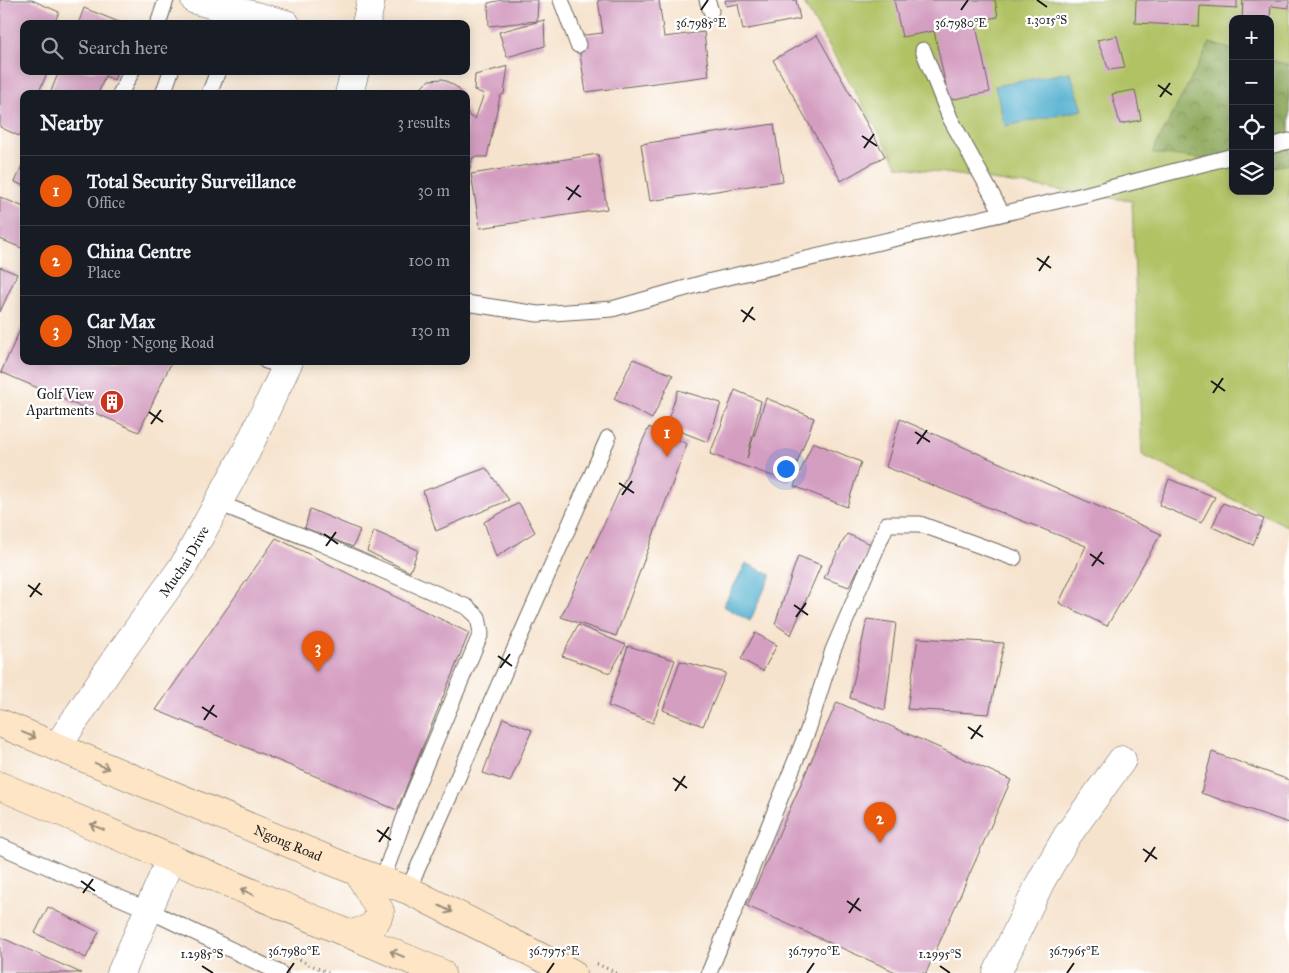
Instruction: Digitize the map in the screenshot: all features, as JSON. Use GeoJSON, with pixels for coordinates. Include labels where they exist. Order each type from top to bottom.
{"type":"FeatureCollection","features":[{"type":"Feature","properties":{"kind":"main road","name":"Ngong Road"},"geometry":{"type":"LineString","coordinates":[[0,723],[408,890],[572,973]]}},
{"type":"Feature","properties":{"kind":"main road"},"geometry":{"type":"LineString","coordinates":[[0,786],[442,973]]}},
{"type":"Feature","properties":{"kind":"main road"},"geometry":{"type":"LineString","coordinates":[[350,934],[370,930],[377,922],[380,910],[370,876]]}},
{"type":"Feature","properties":{"kind":"street"},"geometry":{"type":"LineString","coordinates":[[195,0],[265,20]]}},
{"type":"Feature","properties":{"kind":"street"},"geometry":{"type":"LineString","coordinates":[[367,20],[371,0]]}},
{"type":"Feature","properties":{"kind":"street"},"geometry":{"type":"LineString","coordinates":[[350,90],[353,75]]}},
{"type":"Feature","properties":{"kind":"street","name":"Muchai Drive"},"geometry":{"type":"LineString","coordinates":[[57,747],[113,663],[184,565],[218,503],[280,365]]}},
{"type":"Feature","properties":{"kind":"street"},"geometry":{"type":"LineString","coordinates":[[997,973],[1041,880],[1066,836],[1122,760]]}},
{"type":"Feature","properties":{"kind":"street"},"geometry":{"type":"LineString","coordinates":[[121,973],[171,858]]}},
{"type":"Feature","properties":{"kind":"lane"},"geometry":{"type":"LineString","coordinates":[[159,20],[166,0]]}},
{"type":"Feature","properties":{"kind":"lane"},"geometry":{"type":"LineString","coordinates":[[561,0],[578,46]]}},
{"type":"Feature","properties":{"kind":"lane"},"geometry":{"type":"LineString","coordinates":[[923,50],[950,118],[1002,213]]}},
{"type":"Feature","properties":{"kind":"lane"},"geometry":{"type":"LineString","coordinates":[[122,90],[130,75]]}},
{"type":"Feature","properties":{"kind":"lane"},"geometry":{"type":"LineString","coordinates":[[164,90],[170,75]]}},
{"type":"Feature","properties":{"kind":"lane"},"geometry":{"type":"LineString","coordinates":[[211,90],[216,75]]}},
{"type":"Feature","properties":{"kind":"lane"},"geometry":{"type":"LineString","coordinates":[[1274,145],[1289,142]]}},
{"type":"Feature","properties":{"kind":"lane"},"geometry":{"type":"LineString","coordinates":[[470,304],[538,314],[612,309],[706,282],[1002,213],[1229,157]]}},
{"type":"Feature","properties":{"kind":"lane"},"geometry":{"type":"LineString","coordinates":[[408,890],[608,438]]}},
{"type":"Feature","properties":{"kind":"lane"},"geometry":{"type":"LineString","coordinates":[[218,503],[330,547],[467,607],[478,617],[481,634],[411,799],[370,876]]}},
{"type":"Feature","properties":{"kind":"lane"},"geometry":{"type":"LineString","coordinates":[[711,972],[808,730],[833,650],[887,524],[920,524],[1014,558]]}},
{"type":"Feature","properties":{"kind":"lane"},"geometry":{"type":"LineString","coordinates":[[0,846],[148,910],[280,973]]}},
{"type":"Feature","properties":{"kind":"green space"},"geometry":{"type":"Polygon","coordinates":[[[802,0],[1289,0],[1289,527],[1142,455],[1132,201],[898,166],[802,0]]]}},
{"type":"Feature","properties":{"kind":"green space"},"geometry":{"type":"Polygon","coordinates":[[[1210,43],[1229,49],[1229,162],[1152,153],[1210,43]]]}},
{"type":"Feature","properties":{"kind":"green space"},"geometry":{"type":"Polygon","coordinates":[[[1274,61],[1289,65],[1289,164],[1274,167],[1274,61]]]}},
{"type":"Feature","properties":{"kind":"water"},"geometry":{"type":"Polygon","coordinates":[[[1070,72],[1083,110],[1005,126],[995,86],[1070,72]]]}},
{"type":"Feature","properties":{"kind":"water"},"geometry":{"type":"Polygon","coordinates":[[[746,563],[771,575],[750,621],[723,606],[746,563]]]}},
{"type":"Feature","properties":{"kind":"building"},"geometry":{"type":"Polygon","coordinates":[[[0,0],[32,0],[59,12],[56,20],[20,20],[20,75],[46,75],[40,90],[20,90],[19,136],[0,127],[0,0]]]}},
{"type":"Feature","properties":{"kind":"building"},"geometry":{"type":"Polygon","coordinates":[[[502,0],[538,0],[537,21],[489,26],[488,3],[502,0]]]}},
{"type":"Feature","properties":{"kind":"building"},"geometry":{"type":"Polygon","coordinates":[[[598,0],[659,0],[664,37],[704,32],[709,76],[586,92],[577,36],[603,33],[598,0]]]}},
{"type":"Feature","properties":{"kind":"building"},"geometry":{"type":"Polygon","coordinates":[[[725,0],[796,0],[800,19],[743,30],[738,4],[726,6],[725,0]]]}},
{"type":"Feature","properties":{"kind":"building"},"geometry":{"type":"Polygon","coordinates":[[[894,0],[995,0],[998,17],[975,21],[990,92],[949,100],[934,31],[902,37],[894,0]]]}},
{"type":"Feature","properties":{"kind":"building"},"geometry":{"type":"Polygon","coordinates":[[[1136,0],[1237,0],[1237,8],[1200,6],[1199,26],[1135,23],[1136,0]]]}},
{"type":"Feature","properties":{"kind":"building"},"geometry":{"type":"Polygon","coordinates":[[[1243,0],[1289,0],[1289,8],[1271,6],[1270,15],[1242,15],[1243,0]]]}},
{"type":"Feature","properties":{"kind":"building"},"geometry":{"type":"Polygon","coordinates":[[[84,8],[114,20],[80,20],[84,8]]]}},
{"type":"Feature","properties":{"kind":"building"},"geometry":{"type":"Polygon","coordinates":[[[544,20],[545,46],[507,57],[499,32],[544,20]]]}},
{"type":"Feature","properties":{"kind":"building"},"geometry":{"type":"Polygon","coordinates":[[[817,35],[885,156],[841,181],[773,60],[817,35]]]}},
{"type":"Feature","properties":{"kind":"building"},"geometry":{"type":"Polygon","coordinates":[[[1117,36],[1125,68],[1109,70],[1097,40],[1117,36]]]}},
{"type":"Feature","properties":{"kind":"building"},"geometry":{"type":"Polygon","coordinates":[[[508,66],[504,94],[500,96],[487,157],[473,157],[470,168],[470,116],[475,119],[484,94],[474,90],[475,75],[508,66]]]}},
{"type":"Feature","properties":{"kind":"building"},"geometry":{"type":"Polygon","coordinates":[[[57,75],[116,75],[114,80],[105,76],[100,90],[52,90],[57,75]]]}},
{"type":"Feature","properties":{"kind":"building"},"geometry":{"type":"Polygon","coordinates":[[[443,79],[459,90],[419,90],[429,80],[443,79]]]}},
{"type":"Feature","properties":{"kind":"building"},"geometry":{"type":"Polygon","coordinates":[[[1135,90],[1141,120],[1120,124],[1112,94],[1135,90]]]}},
{"type":"Feature","properties":{"kind":"building"},"geometry":{"type":"Polygon","coordinates":[[[774,124],[783,181],[650,201],[641,144],[774,124]]]}},
{"type":"Feature","properties":{"kind":"building"},"geometry":{"type":"Polygon","coordinates":[[[598,154],[607,209],[480,228],[471,174],[598,154]]]}},
{"type":"Feature","properties":{"kind":"building"},"geometry":{"type":"Polygon","coordinates":[[[20,170],[20,184],[15,182],[20,170]]]}},
{"type":"Feature","properties":{"kind":"building"},"geometry":{"type":"Polygon","coordinates":[[[0,197],[20,205],[20,247],[0,239],[0,197]]]}},
{"type":"Feature","properties":{"kind":"building"},"geometry":{"type":"Polygon","coordinates":[[[0,267],[17,274],[0,312],[0,267]]]}},
{"type":"Feature","properties":{"kind":"building","name":"Golf View Apartments"},"geometry":{"type":"Polygon","coordinates":[[[20,330],[20,365],[170,365],[139,432],[1,372],[20,330]]]}},
{"type":"Feature","properties":{"kind":"building"},"geometry":{"type":"Polygon","coordinates":[[[633,359],[673,375],[652,419],[614,399],[633,359]]]}},
{"type":"Feature","properties":{"kind":"building"},"geometry":{"type":"Polygon","coordinates":[[[678,390],[721,403],[708,442],[666,426],[678,390]]]}},
{"type":"Feature","properties":{"kind":"building"},"geometry":{"type":"Polygon","coordinates":[[[735,390],[761,401],[747,458],[766,398],[814,418],[790,482],[710,454],[735,390]]]}},
{"type":"Feature","properties":{"kind":"building"},"geometry":{"type":"Polygon","coordinates":[[[900,419],[1161,534],[1107,626],[1059,603],[1086,546],[886,467],[900,419]]]}},
{"type":"Feature","properties":{"kind":"building"},"geometry":{"type":"Polygon","coordinates":[[[649,427],[687,444],[616,636],[561,617],[649,427]]]}},
{"type":"Feature","properties":{"kind":"building"},"geometry":{"type":"Polygon","coordinates":[[[813,442],[861,462],[847,507],[794,486],[813,442]]]}},
{"type":"Feature","properties":{"kind":"building"},"geometry":{"type":"Polygon","coordinates":[[[486,468],[509,500],[436,531],[423,491],[486,468]]]}},
{"type":"Feature","properties":{"kind":"building"},"geometry":{"type":"Polygon","coordinates":[[[1169,479],[1215,497],[1201,523],[1159,505],[1169,479]]]}},
{"type":"Feature","properties":{"kind":"building"},"geometry":{"type":"Polygon","coordinates":[[[519,503],[535,532],[496,557],[484,522],[519,503]]]}},
{"type":"Feature","properties":{"kind":"building"},"geometry":{"type":"Polygon","coordinates":[[[1223,503],[1264,519],[1253,545],[1212,527],[1223,503]]]}},
{"type":"Feature","properties":{"kind":"building"},"geometry":{"type":"Polygon","coordinates":[[[310,509],[360,530],[353,547],[305,528],[310,509]]]}},
{"type":"Feature","properties":{"kind":"building"},"geometry":{"type":"Polygon","coordinates":[[[374,531],[418,550],[410,572],[367,551],[374,531]]]}},
{"type":"Feature","properties":{"kind":"building"},"geometry":{"type":"Polygon","coordinates":[[[847,534],[871,544],[849,587],[824,578],[847,534]]]}},
{"type":"Feature","properties":{"kind":"building"},"geometry":{"type":"Polygon","coordinates":[[[276,538],[469,633],[397,810],[156,710],[276,538]]]}},
{"type":"Feature","properties":{"kind":"building"},"geometry":{"type":"Polygon","coordinates":[[[798,556],[821,565],[791,635],[775,624],[798,556]]]}},
{"type":"Feature","properties":{"kind":"building"},"geometry":{"type":"Polygon","coordinates":[[[867,619],[896,623],[885,710],[850,698],[867,619]]]}},
{"type":"Feature","properties":{"kind":"building"},"geometry":{"type":"Polygon","coordinates":[[[578,625],[626,645],[610,673],[562,656],[578,625]]]}},
{"type":"Feature","properties":{"kind":"building"},"geometry":{"type":"Polygon","coordinates":[[[755,633],[777,645],[763,671],[741,659],[755,633]]]}},
{"type":"Feature","properties":{"kind":"building"},"geometry":{"type":"Polygon","coordinates":[[[918,638],[1004,643],[989,714],[907,709],[918,638]]]}},
{"type":"Feature","properties":{"kind":"building"},"geometry":{"type":"Polygon","coordinates":[[[628,646],[675,660],[653,723],[608,706],[628,646]]]}},
{"type":"Feature","properties":{"kind":"building"},"geometry":{"type":"Polygon","coordinates":[[[680,661],[726,673],[703,726],[663,710],[680,661]]]}},
{"type":"Feature","properties":{"kind":"building"},"geometry":{"type":"Polygon","coordinates":[[[837,702],[1011,780],[926,973],[898,973],[747,906],[837,702]]]}},
{"type":"Feature","properties":{"kind":"building"},"geometry":{"type":"Polygon","coordinates":[[[503,718],[532,730],[510,782],[483,773],[503,718]]]}},
{"type":"Feature","properties":{"kind":"building"},"geometry":{"type":"Polygon","coordinates":[[[1212,752],[1289,780],[1289,823],[1201,793],[1212,752]]]}},
{"type":"Feature","properties":{"kind":"building"},"geometry":{"type":"Polygon","coordinates":[[[48,907],[99,932],[86,958],[35,933],[48,907]]]}},
{"type":"Feature","properties":{"kind":"building"},"geometry":{"type":"Polygon","coordinates":[[[0,937],[81,973],[0,973],[0,937]]]}},
{"type":"Feature","properties":{"kind":"place","name":"Golf View Apartments"},"geometry":{"type":"Point","coordinates":[112,402]}},
{"type":"Feature","properties":{"kind":"place","name":"Total Security Surveillance"},"geometry":{"type":"Point","coordinates":[667,457]}},
{"type":"Feature","properties":{"kind":"place","name":"Car Max"},"geometry":{"type":"Point","coordinates":[318,672]}},
{"type":"Feature","properties":{"kind":"place","name":"China Centre"},"geometry":{"type":"Point","coordinates":[880,843]}}]}
